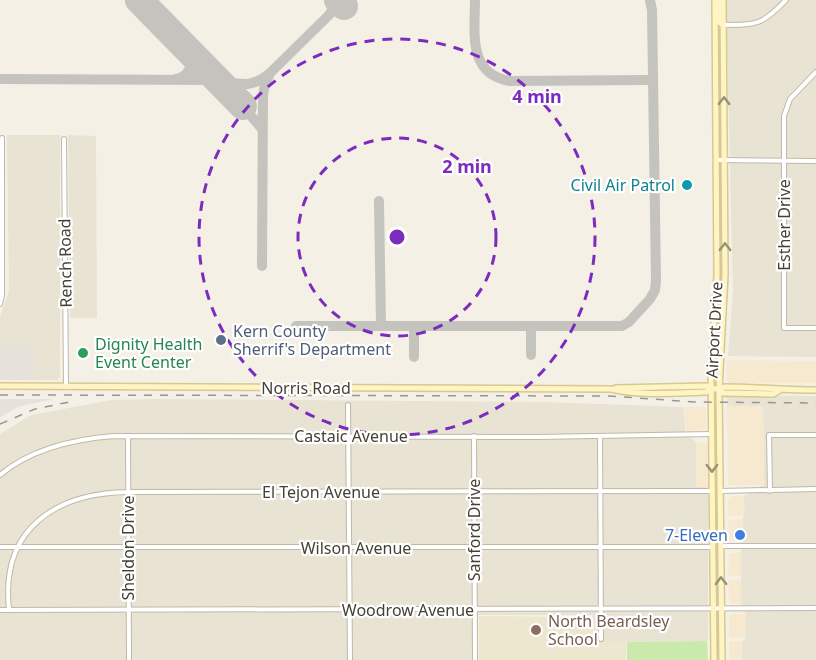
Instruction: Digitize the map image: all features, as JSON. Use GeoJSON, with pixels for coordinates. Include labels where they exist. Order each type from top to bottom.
{"type":"FeatureCollection","features":[{"type":"Feature","properties":{"kind":"main road","name":"Airport Drive"},"geometry":{"type":"LineString","coordinates":[[719,0],[719,21],[723,26],[725,274],[719,389],[722,660]]}},
{"type":"Feature","properties":{"kind":"main road","name":"Airport Drive"},"geometry":{"type":"LineString","coordinates":[[714,660],[711,389],[717,285],[719,0]]}},
{"type":"Feature","properties":{"kind":"main road","name":"Norris Road"},"geometry":{"type":"LineString","coordinates":[[0,386],[611,389],[707,386],[711,389],[771,387],[780,390],[816,390]]}},
{"type":"Feature","properties":{"kind":"street"},"geometry":{"type":"LineString","coordinates":[[723,26],[749,25],[760,22],[770,16],[786,0]]}},
{"type":"Feature","properties":{"kind":"street","name":"Esther Drive"},"geometry":{"type":"LineString","coordinates":[[816,72],[793,91],[784,116],[784,328],[816,328]]}},
{"type":"Feature","properties":{"kind":"street"},"geometry":{"type":"LineString","coordinates":[[0,304],[2,295],[2,138]]}},
{"type":"Feature","properties":{"kind":"street","name":"Rench Road"},"geometry":{"type":"LineString","coordinates":[[64,139],[66,387]]}},
{"type":"Feature","properties":{"kind":"street"},"geometry":{"type":"LineString","coordinates":[[717,160],[816,161]]}},
{"type":"Feature","properties":{"kind":"street"},"geometry":{"type":"LineString","coordinates":[[348,405],[350,660]]}},
{"type":"Feature","properties":{"kind":"street","name":"Castaic Avenue"},"geometry":{"type":"LineString","coordinates":[[0,475],[24,459],[46,450],[86,439],[128,436],[711,434]]}},
{"type":"Feature","properties":{"kind":"street"},"geometry":{"type":"LineString","coordinates":[[770,491],[769,435],[816,435]]}},
{"type":"Feature","properties":{"kind":"street","name":"Sheldon Drive"},"geometry":{"type":"LineString","coordinates":[[128,436],[129,660]]}},
{"type":"Feature","properties":{"kind":"street","name":"Sanford Drive"},"geometry":{"type":"LineString","coordinates":[[474,436],[475,660]]}},
{"type":"Feature","properties":{"kind":"street"},"geometry":{"type":"LineString","coordinates":[[600,436],[601,639]]}},
{"type":"Feature","properties":{"kind":"street"},"geometry":{"type":"LineString","coordinates":[[721,491],[816,489]]}},
{"type":"Feature","properties":{"kind":"street","name":"El Tejon Avenue"},"geometry":{"type":"LineString","coordinates":[[9,609],[6,576],[13,547],[30,523],[53,507],[92,495],[128,492],[712,491]]}},
{"type":"Feature","properties":{"kind":"street"},"geometry":{"type":"LineString","coordinates":[[721,546],[816,546]]}},
{"type":"Feature","properties":{"kind":"street","name":"Wilson Avenue"},"geometry":{"type":"LineString","coordinates":[[0,547],[712,547]]}},
{"type":"Feature","properties":{"kind":"street","name":"Woodrow Avenue"},"geometry":{"type":"LineString","coordinates":[[0,610],[816,609]]}},
{"type":"Feature","properties":{"kind":"shaded area"},"geometry":{"type":"Polygon","coordinates":[[[726,0],[816,0],[816,357],[728,356],[733,292],[726,0]]]}},
{"type":"Feature","properties":{"kind":"shaded area"},"geometry":{"type":"Polygon","coordinates":[[[7,135],[60,135],[60,377],[57,380],[34,380],[34,345],[0,345],[0,317],[9,290],[7,135]]]}},
{"type":"Feature","properties":{"kind":"shaded area"},"geometry":{"type":"Polygon","coordinates":[[[68,135],[96,136],[97,318],[70,318],[68,135]]]}},
{"type":"Feature","properties":{"kind":"shaded area"},"geometry":{"type":"Polygon","coordinates":[[[0,345],[34,345],[34,380],[0,380],[0,345]]]}},
{"type":"Feature","properties":{"kind":"shaded area"},"geometry":{"type":"Polygon","coordinates":[[[727,360],[816,361],[816,383],[730,383],[727,381],[727,360]]]}},
{"type":"Feature","properties":{"kind":"shaded area"},"geometry":{"type":"Polygon","coordinates":[[[727,395],[816,396],[816,660],[742,660],[742,641],[746,637],[746,614],[741,604],[744,496],[764,485],[763,406],[727,406],[727,395]]]}},
{"type":"Feature","properties":{"kind":"shaded area"},"geometry":{"type":"Polygon","coordinates":[[[0,399],[54,399],[20,406],[0,417],[0,399]]]}},
{"type":"Feature","properties":{"kind":"shaded area"},"geometry":{"type":"Polygon","coordinates":[[[112,400],[543,402],[684,407],[685,431],[696,442],[696,486],[708,487],[708,641],[595,642],[593,615],[478,615],[478,660],[0,660],[0,434],[31,415],[112,400]]]}},
{"type":"Feature","properties":{"kind":"shaded area"},"geometry":{"type":"Polygon","coordinates":[[[727,406],[763,406],[764,485],[728,485],[727,406]]]}},
{"type":"Feature","properties":{"kind":"shaded area"},"geometry":{"type":"Polygon","coordinates":[[[685,407],[706,407],[704,430],[686,431],[685,407]]]}},
{"type":"Feature","properties":{"kind":"shaded area"},"geometry":{"type":"Polygon","coordinates":[[[696,442],[707,443],[708,487],[696,487],[696,442]]]}},
{"type":"Feature","properties":{"kind":"shaded area"},"geometry":{"type":"Polygon","coordinates":[[[732,496],[744,496],[745,515],[728,516],[728,500],[732,496]]]}},
{"type":"Feature","properties":{"kind":"shaded area"},"geometry":{"type":"Polygon","coordinates":[[[743,519],[743,541],[730,540],[728,520],[743,519]]]}},
{"type":"Feature","properties":{"kind":"shaded area"},"geometry":{"type":"Polygon","coordinates":[[[741,552],[741,576],[728,576],[729,554],[741,552]]]}},
{"type":"Feature","properties":{"kind":"shaded area"},"geometry":{"type":"Polygon","coordinates":[[[728,580],[741,580],[741,604],[732,604],[729,601],[728,580]]]}},
{"type":"Feature","properties":{"kind":"shaded area"},"geometry":{"type":"Polygon","coordinates":[[[731,614],[746,614],[746,637],[729,638],[731,614]]]}},
{"type":"Feature","properties":{"kind":"shaded area","name":"North Beardsley School"},"geometry":{"type":"Polygon","coordinates":[[[479,616],[592,617],[594,642],[626,642],[626,660],[479,660],[479,616]]]}},
{"type":"Feature","properties":{"kind":"shaded area"},"geometry":{"type":"Polygon","coordinates":[[[729,641],[742,641],[742,660],[729,660],[729,641]]]}},
{"type":"Feature","properties":{"kind":"green space"},"geometry":{"type":"Polygon","coordinates":[[[707,641],[708,660],[627,660],[627,642],[707,641]]]}},
{"type":"Feature","properties":{"kind":"taxiway"},"geometry":{"type":"LineString","coordinates":[[0,79],[213,80],[249,84],[263,79],[270,73],[328,16],[341,0]]}},
{"type":"Feature","properties":{"kind":"taxiway"},"geometry":{"type":"LineString","coordinates":[[475,0],[476,50],[486,70],[496,77],[510,81],[650,80],[653,84]]}},
{"type":"Feature","properties":{"kind":"taxiway"},"geometry":{"type":"LineString","coordinates":[[296,326],[622,326],[629,322],[650,299],[655,290],[656,281],[650,0]]}},
{"type":"Feature","properties":{"kind":"taxiway"},"geometry":{"type":"LineString","coordinates":[[158,20],[190,55],[189,71],[176,79]]}},
{"type":"Feature","properties":{"kind":"taxiway"},"geometry":{"type":"LineString","coordinates":[[189,50],[222,80]]}},
{"type":"Feature","properties":{"kind":"taxiway"},"geometry":{"type":"LineString","coordinates":[[262,266],[263,95],[269,76]]}},
{"type":"Feature","properties":{"kind":"taxiway"},"geometry":{"type":"LineString","coordinates":[[243,106],[262,129]]}},
{"type":"Feature","properties":{"kind":"taxiway"},"geometry":{"type":"LineString","coordinates":[[379,201],[381,326]]}},
{"type":"Feature","properties":{"kind":"taxiway"},"geometry":{"type":"LineString","coordinates":[[414,326],[414,357]]}},
{"type":"Feature","properties":{"kind":"taxiway"},"geometry":{"type":"LineString","coordinates":[[531,326],[531,355]]}},
{"type":"Feature","properties":{"kind":"runway"},"geometry":{"type":"LineString","coordinates":[[139,0],[243,106]]}},
{"type":"Feature","properties":{"kind":"runway"},"geometry":{"type":"LineString","coordinates":[[338,0],[344,6]]}},
{"type":"Feature","properties":{"kind":"railway"},"geometry":{"type":"LineString","coordinates":[[0,395],[609,396],[694,402],[816,403]]}},
{"type":"Feature","properties":{"kind":"railway"},"geometry":{"type":"LineString","coordinates":[[0,424],[35,409],[74,401]]}},
{"type":"Feature","properties":{"kind":"place","name":"Civil Air Patrol"},"geometry":{"type":"Point","coordinates":[687,185]}},
{"type":"Feature","properties":{"kind":"place","name":"Kern County Sherrif's Department"},"geometry":{"type":"Point","coordinates":[221,340]}},
{"type":"Feature","properties":{"kind":"place","name":"Dignity Health Event Center"},"geometry":{"type":"Point","coordinates":[83,353]}},
{"type":"Feature","properties":{"kind":"place","name":"7-Eleven"},"geometry":{"type":"Point","coordinates":[740,535]}},
{"type":"Feature","properties":{"kind":"place","name":"North Beardsley School"},"geometry":{"type":"Point","coordinates":[536,630]}}]}
